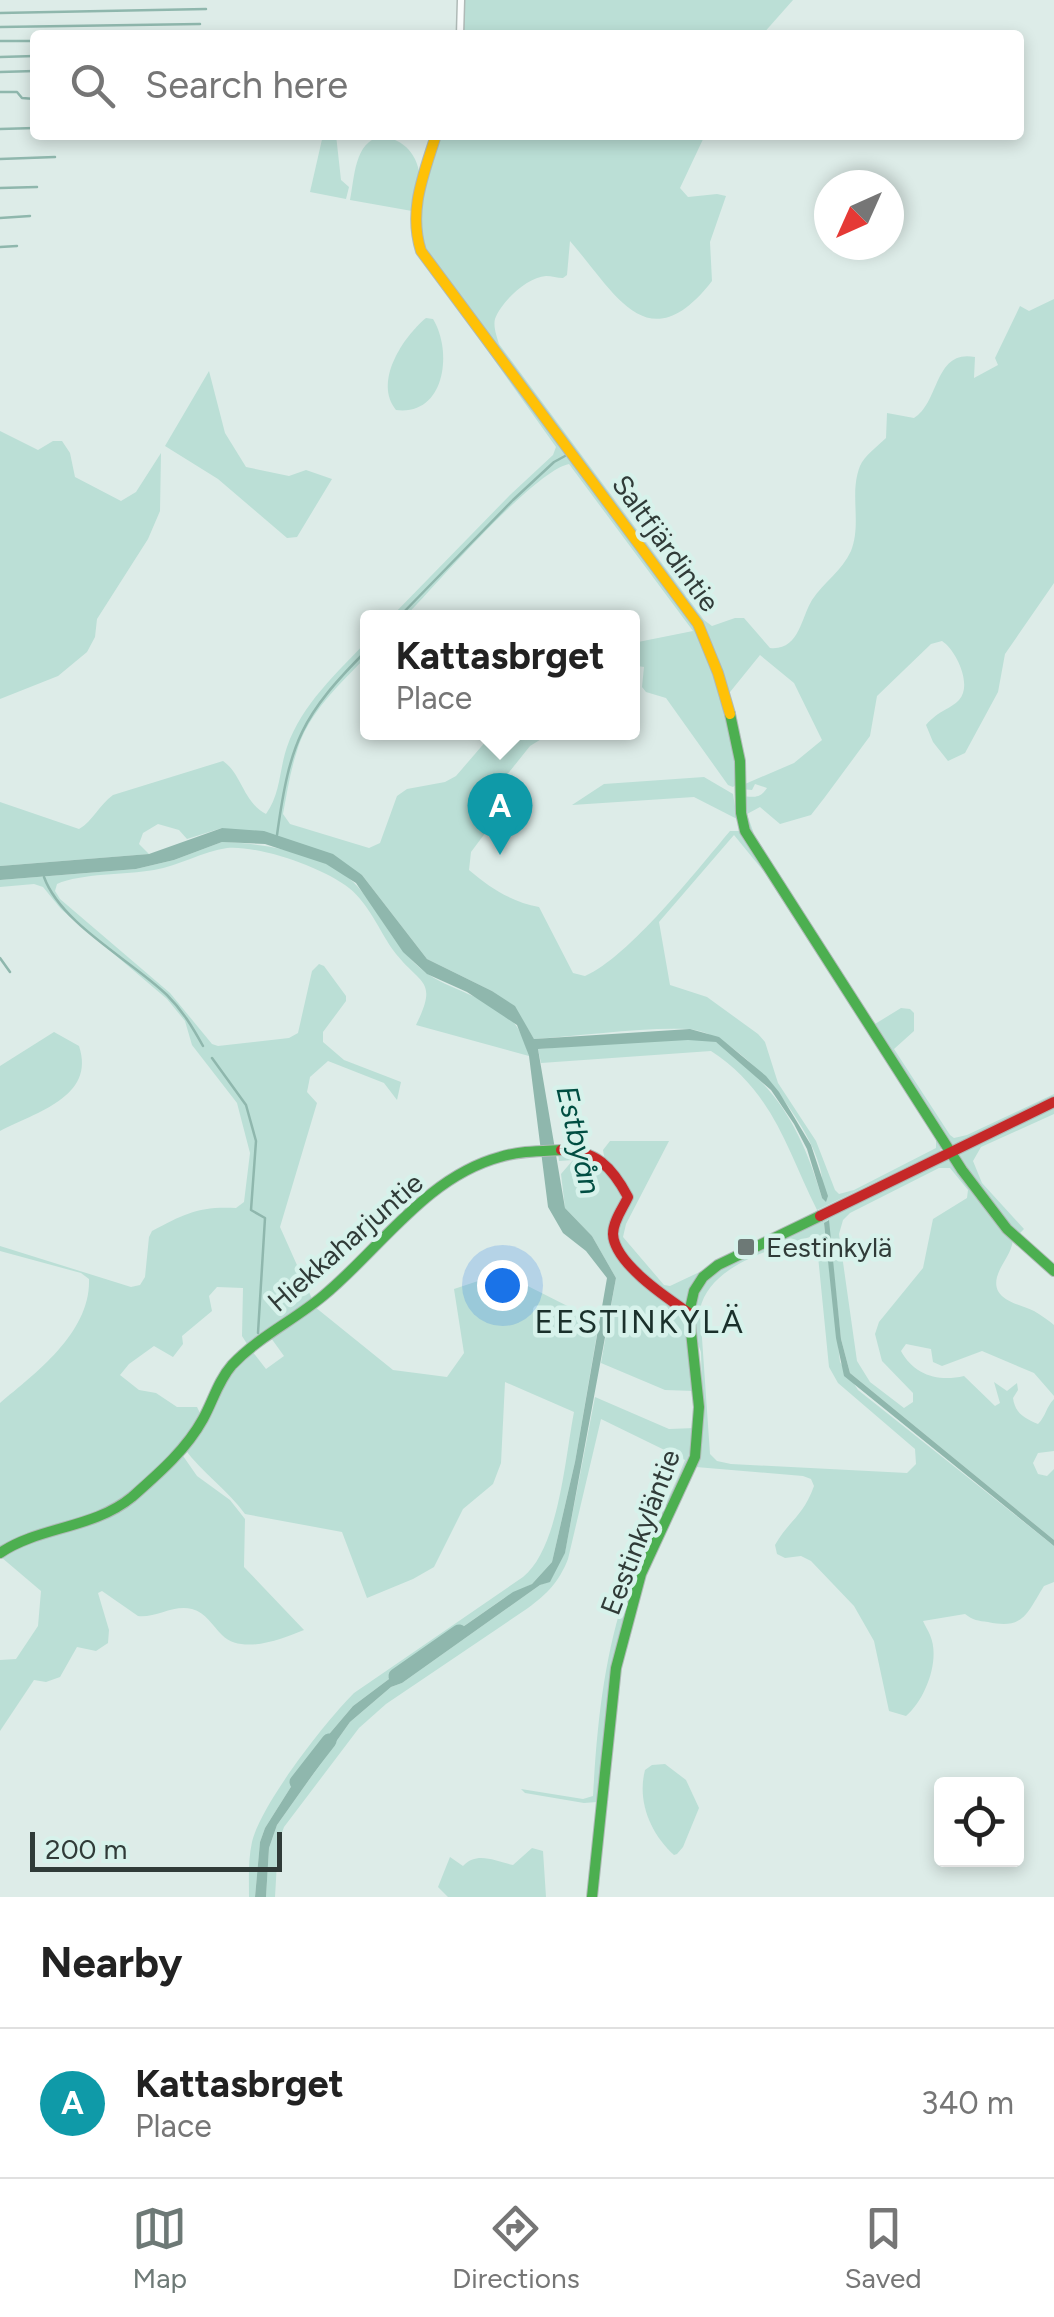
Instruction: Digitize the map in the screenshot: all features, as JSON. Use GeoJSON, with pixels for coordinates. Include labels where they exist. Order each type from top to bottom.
{"type":"FeatureCollection","features":[{"type":"Feature","properties":{"kind":"street"},"geometry":{"type":"LineString","coordinates":[[460,30],[461,0]]}},
{"type":"Feature","properties":{"kind":"street","name":"Saltfjärdintie"},"geometry":{"type":"LineString","coordinates":[[435,140],[414,211],[416,240],[421,251],[698,624],[717,672],[740,759],[738,808],[745,831],[950,1151],[1007,1230],[1054,1271]]}},
{"type":"Feature","properties":{"kind":"street"},"geometry":{"type":"LineString","coordinates":[[689,1313],[694,1291],[718,1265],[1054,1102]]}},
{"type":"Feature","properties":{"kind":"street","name":"Hiekkaharjuntie"},"geometry":{"type":"LineString","coordinates":[[0,1552],[21,1540],[84,1523],[124,1502],[196,1430],[220,1380],[240,1358],[322,1296],[456,1177],[500,1156],[560,1150],[589,1152],[610,1168],[628,1197],[614,1223],[614,1243],[641,1276],[689,1313]]}},
{"type":"Feature","properties":{"kind":"street","name":"Eestinkyläntie"},"geometry":{"type":"LineString","coordinates":[[592,1897],[616,1668],[641,1574],[690,1473],[699,1435],[689,1313]]}},
{"type":"Feature","properties":{"kind":"shaded area"},"geometry":{"type":"Polygon","coordinates":[[[463,0],[793,0],[766,30],[461,30],[463,0]]]}},
{"type":"Feature","properties":{"kind":"shaded area"},"geometry":{"type":"Polygon","coordinates":[[[322,140],[337,140],[341,180],[349,187],[346,199],[310,192],[322,140]]]}},
{"type":"Feature","properties":{"kind":"shaded area"},"geometry":{"type":"Polygon","coordinates":[[[372,140],[393,140],[413,156],[420,184],[412,211],[350,200],[365,146],[372,140]]]}},
{"type":"Feature","properties":{"kind":"shaded area"},"geometry":{"type":"Polygon","coordinates":[[[437,140],[703,140],[680,188],[688,197],[726,196],[710,242],[712,281],[689,305],[669,317],[651,318],[634,312],[618,299],[570,241],[567,275],[539,277],[523,286],[498,312],[495,329],[499,344],[704,620],[712,626],[744,618],[770,648],[780,648],[793,639],[812,600],[851,551],[856,530],[857,477],[865,459],[886,438],[887,413],[914,418],[929,401],[952,361],[975,357],[974,378],[998,365],[995,358],[1020,306],[1029,311],[1054,299],[1054,583],[1005,654],[998,692],[965,753],[948,761],[926,725],[963,694],[961,668],[942,641],[931,644],[877,696],[870,736],[811,815],[780,824],[760,807],[747,814],[754,834],[875,1024],[901,1008],[914,1013],[914,1031],[894,1049],[950,1135],[967,1135],[1054,1097],[959,1143],[953,1145],[949,1141],[745,827],[741,796],[759,796],[767,788],[755,784],[752,790],[742,789],[745,784],[794,763],[822,740],[794,683],[760,655],[726,697],[708,635],[696,614],[419,242],[418,203],[437,140]]]}},
{"type":"Feature","properties":{"kind":"shaded area"},"geometry":{"type":"Polygon","coordinates":[[[435,277],[688,611],[715,673],[728,716],[739,782],[733,787],[666,698],[642,687],[640,642],[693,631],[569,464],[553,471],[510,507],[412,610],[398,610],[553,455],[556,447],[435,277]]]}},
{"type":"Feature","properties":{"kind":"shaded area"},"geometry":{"type":"Polygon","coordinates":[[[426,318],[433,319],[443,348],[440,379],[435,393],[425,403],[396,410],[390,399],[389,374],[400,348],[426,318]]]}},
{"type":"Feature","properties":{"kind":"shaded area"},"geometry":{"type":"Polygon","coordinates":[[[209,371],[225,433],[246,467],[289,476],[306,470],[332,479],[297,537],[287,538],[218,479],[165,446],[209,371]]]}},
{"type":"Feature","properties":{"kind":"shaded area"},"geometry":{"type":"Polygon","coordinates":[[[0,431],[38,450],[53,441],[62,441],[70,453],[75,477],[121,501],[136,492],[161,453],[160,511],[148,539],[97,619],[95,637],[87,652],[58,676],[0,699],[0,431]]]}},
{"type":"Feature","properties":{"kind":"shaded area"},"geometry":{"type":"Polygon","coordinates":[[[360,648],[360,664],[326,700],[302,737],[283,814],[290,824],[369,848],[380,843],[397,796],[407,789],[456,776],[487,740],[540,740],[506,776],[498,816],[471,852],[469,870],[502,893],[539,907],[573,973],[585,976],[622,951],[730,831],[740,831],[939,1137],[940,1151],[817,1210],[764,1103],[732,1067],[711,1051],[541,1063],[538,1049],[660,1040],[716,1042],[756,1076],[782,1107],[801,1140],[822,1198],[820,1168],[801,1126],[769,1082],[728,1045],[688,1029],[534,1039],[514,1006],[427,959],[362,875],[222,828],[187,839],[179,830],[158,824],[143,833],[139,844],[149,854],[0,866],[0,802],[79,829],[113,795],[223,761],[252,802],[266,814],[294,731],[321,690],[360,648]],[[734,835],[659,922],[670,985],[707,997],[765,1042],[778,1083],[816,1141],[839,1194],[936,1148],[936,1139],[765,873],[734,835]]]}},
{"type":"Feature","properties":{"kind":"shaded area"},"geometry":{"type":"Polygon","coordinates":[[[704,777],[733,794],[737,819],[694,797],[572,805],[604,784],[704,777]]]}},
{"type":"Feature","properties":{"kind":"shaded area"},"geometry":{"type":"Polygon","coordinates":[[[222,828],[264,831],[333,854],[362,875],[427,959],[515,1006],[534,1039],[690,1029],[719,1037],[766,1076],[779,1092],[811,1145],[828,1196],[826,1202],[807,1149],[771,1090],[716,1042],[688,1040],[538,1049],[565,1208],[592,1236],[616,1278],[565,1553],[550,1582],[540,1585],[391,1687],[350,1722],[277,1825],[269,1848],[266,1897],[255,1897],[265,1828],[325,1739],[353,1706],[513,1592],[532,1584],[552,1562],[575,1462],[607,1278],[586,1251],[563,1233],[548,1207],[529,1056],[517,1025],[467,992],[427,974],[403,952],[356,883],[326,864],[265,844],[222,842],[136,869],[0,880],[0,866],[149,854],[222,828]]]}},
{"type":"Feature","properties":{"kind":"shaded area"},"geometry":{"type":"Polygon","coordinates":[[[222,842],[295,852],[346,875],[414,963],[435,979],[487,1003],[509,1018],[521,1034],[529,1056],[416,1025],[426,999],[423,983],[393,950],[349,888],[291,859],[227,848],[163,868],[57,884],[55,891],[60,899],[170,993],[212,1044],[218,1046],[289,1038],[298,1033],[312,971],[319,964],[324,966],[346,1001],[323,1032],[323,1042],[344,1060],[401,1082],[397,1100],[384,1083],[328,1061],[310,1077],[307,1092],[317,1103],[280,1227],[313,1301],[249,1347],[242,1336],[243,1288],[217,1287],[209,1296],[212,1311],[182,1336],[183,1344],[173,1357],[154,1346],[120,1375],[139,1390],[156,1393],[177,1407],[197,1407],[200,1413],[176,1450],[140,1484],[99,1511],[0,1548],[0,1403],[45,1365],[71,1334],[81,1317],[89,1279],[81,1273],[0,1251],[0,1246],[131,1287],[140,1285],[145,1277],[152,1231],[192,1212],[236,1208],[244,1202],[250,1153],[237,1103],[192,1045],[185,1021],[167,999],[61,909],[43,887],[0,887],[0,880],[136,869],[222,842]]]}},
{"type":"Feature","properties":{"kind":"shaded area"},"geometry":{"type":"Polygon","coordinates":[[[54,1032],[79,1046],[79,1078],[59,1100],[0,1131],[0,1066],[54,1032]]]}},
{"type":"Feature","properties":{"kind":"shaded area"},"geometry":{"type":"Polygon","coordinates":[[[1054,1106],[1054,1114],[981,1147],[973,1161],[982,1183],[1024,1229],[1017,1236],[958,1154],[1054,1106]]]}},
{"type":"Feature","properties":{"kind":"shaded area"},"geometry":{"type":"Polygon","coordinates":[[[610,1141],[669,1141],[623,1237],[664,1285],[670,1286],[706,1269],[683,1305],[643,1275],[623,1251],[620,1223],[628,1206],[604,1156],[603,1150],[610,1141]]]}},
{"type":"Feature","properties":{"kind":"shaded area"},"geometry":{"type":"Polygon","coordinates":[[[558,1153],[591,1154],[612,1174],[625,1200],[611,1226],[613,1245],[630,1267],[687,1314],[694,1391],[665,1390],[601,1363],[616,1278],[592,1236],[565,1208],[561,1174],[573,1160],[559,1161],[558,1153]]]}},
{"type":"Feature","properties":{"kind":"shaded area"},"geometry":{"type":"Polygon","coordinates":[[[944,1159],[951,1160],[1013,1240],[997,1277],[998,1291],[1054,1325],[1054,1396],[1034,1373],[982,1351],[942,1366],[933,1362],[931,1349],[906,1344],[901,1351],[913,1366],[928,1375],[964,1376],[995,1406],[1000,1403],[994,1382],[1007,1391],[1017,1383],[1013,1398],[1016,1408],[1038,1424],[1054,1399],[1054,1451],[1038,1453],[1033,1463],[1038,1474],[1047,1476],[1054,1469],[1054,1540],[850,1373],[841,1339],[828,1220],[824,1224],[840,1362],[858,1390],[1054,1546],[1054,1582],[1044,1586],[1017,1621],[1000,1624],[965,1614],[923,1621],[934,1656],[925,1690],[906,1716],[889,1711],[874,1641],[854,1606],[811,1561],[777,1554],[775,1545],[810,1496],[814,1486],[811,1479],[696,1467],[703,1427],[701,1352],[695,1336],[694,1311],[705,1282],[718,1271],[944,1159]],[[939,1168],[850,1213],[839,1234],[857,1361],[870,1382],[904,1408],[913,1402],[913,1393],[882,1361],[875,1334],[879,1322],[923,1268],[933,1219],[967,1198],[968,1190],[950,1168],[939,1168]],[[810,1237],[744,1261],[716,1281],[706,1294],[700,1309],[710,1454],[717,1461],[731,1464],[907,1473],[916,1464],[915,1449],[838,1383],[829,1367],[817,1246],[810,1237]]]}},
{"type":"Feature","properties":{"kind":"shaded area"},"geometry":{"type":"Polygon","coordinates":[[[829,1220],[841,1339],[850,1373],[1054,1540],[1054,1546],[844,1376],[836,1338],[824,1223],[829,1220]]]}},
{"type":"Feature","properties":{"kind":"shaded area"},"geometry":{"type":"Polygon","coordinates":[[[502,1273],[599,1322],[575,1462],[552,1562],[532,1584],[504,1598],[353,1706],[325,1739],[265,1828],[255,1897],[249,1897],[250,1856],[258,1826],[296,1764],[342,1706],[354,1693],[523,1577],[535,1563],[559,1501],[574,1412],[505,1382],[501,1463],[493,1484],[463,1509],[434,1567],[367,1598],[342,1532],[245,1514],[184,1448],[234,1365],[252,1351],[266,1369],[284,1356],[271,1338],[315,1307],[393,1370],[447,1377],[464,1353],[454,1289],[502,1273]]]}},
{"type":"Feature","properties":{"kind":"shaded area"},"geometry":{"type":"Polygon","coordinates":[[[595,1397],[669,1429],[695,1428],[686,1472],[654,1533],[624,1620],[610,1679],[597,1802],[525,1793],[521,1789],[583,1799],[593,1796],[603,1690],[619,1614],[640,1555],[685,1460],[601,1419],[568,1559],[556,1581],[528,1608],[386,1704],[359,1728],[284,1827],[278,1844],[275,1897],[266,1897],[269,1848],[277,1825],[350,1722],[391,1687],[550,1581],[565,1552],[595,1397]]]}},
{"type":"Feature","properties":{"kind":"shaded area"},"geometry":{"type":"Polygon","coordinates":[[[181,1453],[197,1476],[230,1500],[245,1519],[244,1567],[304,1630],[262,1643],[240,1644],[222,1635],[197,1611],[178,1608],[138,1616],[102,1591],[98,1593],[109,1630],[108,1643],[96,1651],[77,1647],[60,1677],[46,1682],[34,1680],[0,1731],[0,1660],[16,1659],[38,1626],[41,1591],[1,1557],[13,1546],[97,1521],[181,1453]]]}},
{"type":"Feature","properties":{"kind":"shaded area"},"geometry":{"type":"Polygon","coordinates":[[[665,1764],[686,1780],[699,1808],[683,1847],[674,1855],[652,1827],[644,1805],[645,1770],[665,1764]]]}},
{"type":"Feature","properties":{"kind":"shaded area"},"geometry":{"type":"Polygon","coordinates":[[[532,1848],[543,1851],[546,1897],[448,1897],[438,1887],[450,1857],[463,1866],[480,1858],[513,1865],[532,1848]]]}},
{"type":"Feature","properties":{"kind":"waterway"},"geometry":{"type":"LineString","coordinates":[[0,13],[206,9]]}},
{"type":"Feature","properties":{"kind":"waterway"},"geometry":{"type":"LineString","coordinates":[[0,27],[200,24]]}},
{"type":"Feature","properties":{"kind":"waterway"},"geometry":{"type":"LineString","coordinates":[[0,41],[30,41]]}},
{"type":"Feature","properties":{"kind":"waterway"},"geometry":{"type":"LineString","coordinates":[[0,57],[30,56]]}},
{"type":"Feature","properties":{"kind":"waterway"},"geometry":{"type":"LineString","coordinates":[[0,72],[30,71]]}},
{"type":"Feature","properties":{"kind":"waterway"},"geometry":{"type":"LineString","coordinates":[[0,92],[17,92],[22,98],[30,99]]}},
{"type":"Feature","properties":{"kind":"waterway"},"geometry":{"type":"LineString","coordinates":[[0,129],[30,128]]}},
{"type":"Feature","properties":{"kind":"waterway"},"geometry":{"type":"LineString","coordinates":[[0,159],[55,157]]}},
{"type":"Feature","properties":{"kind":"waterway"},"geometry":{"type":"LineString","coordinates":[[0,188],[37,187]]}},
{"type":"Feature","properties":{"kind":"waterway"},"geometry":{"type":"LineString","coordinates":[[0,218],[30,216]]}},
{"type":"Feature","properties":{"kind":"waterway"},"geometry":{"type":"LineString","coordinates":[[0,247],[17,246]]}},
{"type":"Feature","properties":{"kind":"waterway"},"geometry":{"type":"LineString","coordinates":[[406,610],[513,500],[565,456]]}},
{"type":"Feature","properties":{"kind":"waterway"},"geometry":{"type":"LineString","coordinates":[[277,835],[287,776],[302,732],[327,693],[360,657]]}},
{"type":"Feature","properties":{"kind":"waterway"},"geometry":{"type":"LineString","coordinates":[[44,877],[65,910],[81,926],[173,1001],[203,1046]]}},
{"type":"Feature","properties":{"kind":"waterway"},"geometry":{"type":"LineString","coordinates":[[0,958],[10,972]]}},
{"type":"Feature","properties":{"kind":"waterway"},"geometry":{"type":"LineString","coordinates":[[212,1058],[246,1105],[256,1141],[251,1210],[265,1218],[258,1333]]}},
{"type":"Feature","properties":{"kind":"waterway","name":"Estbyån"},"geometry":{"type":"LineString","coordinates":[[396,1676],[459,1632]]}},
{"type":"Feature","properties":{"kind":"waterway","name":"Estbyån"},"geometry":{"type":"LineString","coordinates":[[297,1782],[329,1741]]}},
{"type":"Feature","properties":{"kind":"traffic: fast"},"geometry":{"type":"LineString","coordinates":[[730,714],[740,761],[745,831],[962,1170],[1007,1229],[1054,1271]]}},
{"type":"Feature","properties":{"kind":"traffic: fast"},"geometry":{"type":"LineString","coordinates":[[0,1553],[32,1537],[101,1515],[132,1497],[188,1441],[232,1365],[323,1296],[405,1216],[449,1181],[507,1155],[561,1150]]}},
{"type":"Feature","properties":{"kind":"traffic: fast"},"geometry":{"type":"LineString","coordinates":[[592,1897],[616,1668],[641,1574],[695,1457],[699,1407],[689,1313],[694,1291],[718,1265],[820,1216]]}},
{"type":"Feature","properties":{"kind":"traffic: slow"},"geometry":{"type":"LineString","coordinates":[[434,140],[417,207],[421,251],[698,624],[730,714]]}},
{"type":"Feature","properties":{"kind":"traffic: jam"},"geometry":{"type":"LineString","coordinates":[[820,1216],[1054,1102]]}},
{"type":"Feature","properties":{"kind":"traffic: jam"},"geometry":{"type":"LineString","coordinates":[[561,1150],[593,1157],[616,1177],[628,1197],[615,1224],[616,1245],[643,1279],[689,1313]]}},
{"type":"Feature","properties":{"kind":"place","name":"Kattasbrget"},"geometry":{"type":"Point","coordinates":[500,855]}},
{"type":"Feature","properties":{"kind":"place","name":"Eestinkylä"},"geometry":{"type":"Point","coordinates":[746,1247]}},
{"type":"Feature","properties":{"kind":"district","name":"EESTINKYLÄ"},"geometry":{"type":"Point","coordinates":[640,1322]}}]}
